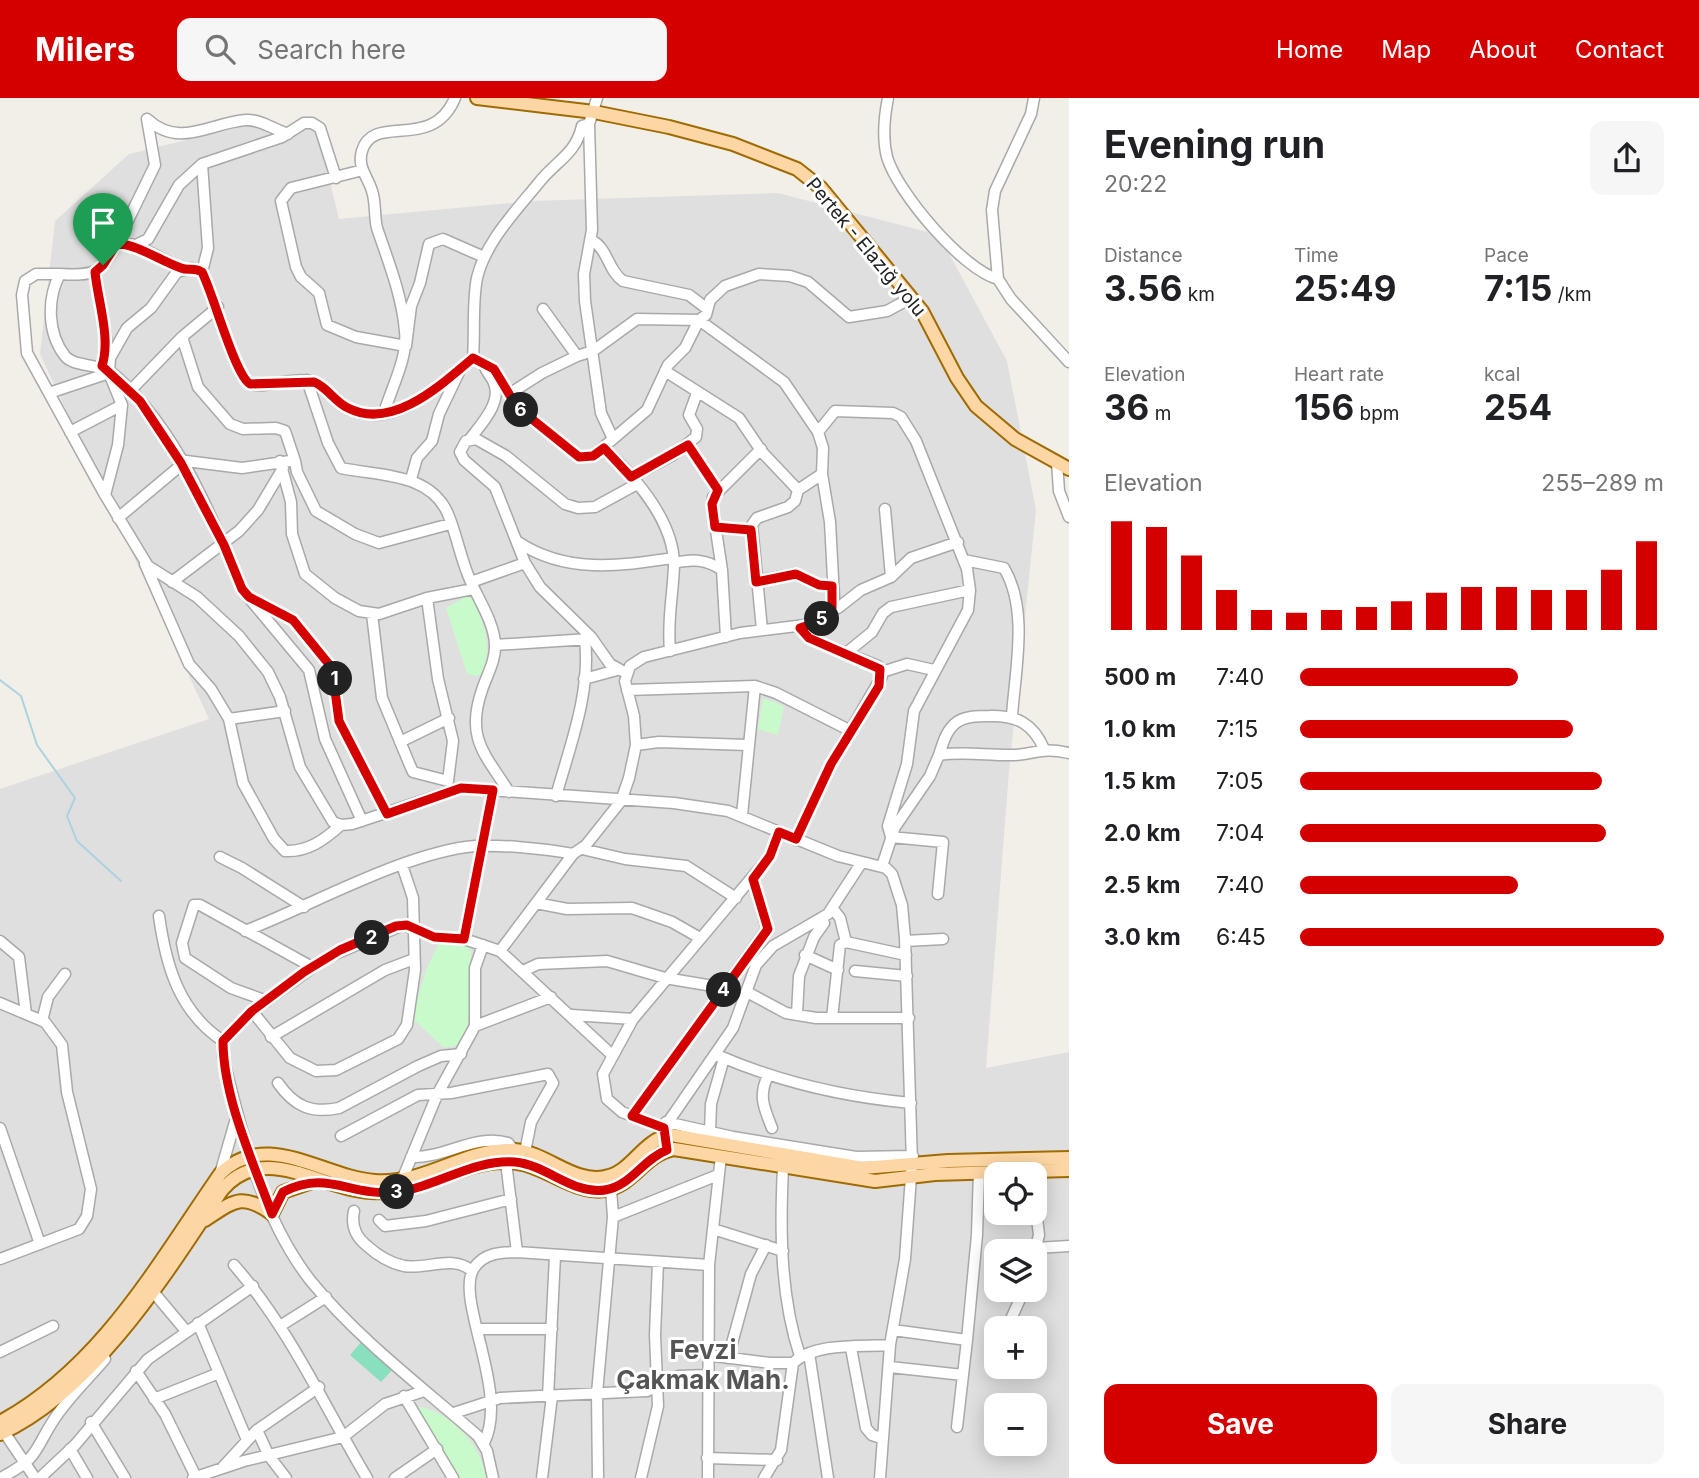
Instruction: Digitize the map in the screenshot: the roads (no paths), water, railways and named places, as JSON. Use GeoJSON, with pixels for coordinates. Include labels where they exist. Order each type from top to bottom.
{"type":"FeatureCollection","features":[{"type":"Feature","properties":{"kind":"main road","name":"Pertek - Elazığ yolu"},"geometry":{"type":"LineString","coordinates":[[477,98],[695,134],[797,169],[821,188],[911,298],[929,322],[957,378],[976,406],[1002,430],[1069,468]]}},
{"type":"Feature","properties":{"kind":"main road"},"geometry":{"type":"LineString","coordinates":[[1,1428],[36,1414],[62,1393],[133,1319],[229,1182],[252,1162],[277,1154],[366,1180],[402,1180],[489,1152],[519,1151],[586,1177],[601,1178],[622,1170],[665,1129],[680,1135],[848,1167],[877,1168],[913,1160],[1069,1158]]}},
{"type":"Feature","properties":{"kind":"main road"},"geometry":{"type":"LineString","coordinates":[[152,1291],[220,1174],[236,1161],[273,1167],[355,1191],[396,1192],[420,1187],[478,1166],[506,1162],[542,1168],[583,1189],[611,1189],[628,1179],[652,1157],[667,1150],[684,1150],[861,1180],[984,1172]]}},
{"type":"Feature","properties":{"kind":"main road"},"geometry":{"type":"LineString","coordinates":[[1047,1171],[1069,1170]]}},
{"type":"Feature","properties":{"kind":"main road"},"geometry":{"type":"LineString","coordinates":[[202,1222],[226,1206],[245,1199],[255,1202],[272,1214],[283,1192],[321,1180]]}},
{"type":"Feature","properties":{"kind":"street"},"geometry":{"type":"LineString","coordinates":[[406,346],[403,316],[376,225],[373,191],[363,170],[361,152],[370,136],[379,132],[427,128],[449,112],[455,98]]}},
{"type":"Feature","properties":{"kind":"street"},"geometry":{"type":"LineString","coordinates":[[597,98],[591,118],[591,240],[584,286],[601,413],[613,439]]}},
{"type":"Feature","properties":{"kind":"street"},"geometry":{"type":"LineString","coordinates":[[888,98],[884,136],[894,176],[949,243],[986,274],[998,279]]}},
{"type":"Feature","properties":{"kind":"street"},"geometry":{"type":"LineString","coordinates":[[1034,98],[1028,122],[995,191],[992,211],[998,279],[1012,299],[1069,362]]}},
{"type":"Feature","properties":{"kind":"street"},"geometry":{"type":"LineString","coordinates":[[202,164],[208,248],[202,272],[218,307],[236,367],[244,381],[257,386],[307,380],[318,384],[348,408],[384,413],[414,403],[473,358],[476,282],[484,257],[542,180],[571,152],[580,139],[582,126],[591,118]]}},
{"type":"Feature","properties":{"kind":"street"},"geometry":{"type":"LineString","coordinates":[[288,134],[249,120],[195,134],[173,135],[156,128],[147,119],[155,165],[117,243],[103,265],[95,272],[30,277],[22,295],[27,353],[144,561],[189,664],[211,689],[229,719],[243,783],[274,839],[285,851],[296,852],[324,840],[341,825],[387,814],[450,786]]}},
{"type":"Feature","properties":{"kind":"street"},"geometry":{"type":"LineString","coordinates":[[136,245],[152,235],[179,185],[202,164],[288,134],[304,123],[312,123],[320,128],[336,178]]}},
{"type":"Feature","properties":{"kind":"street"},"geometry":{"type":"LineString","coordinates":[[363,170],[291,188],[285,193],[281,211],[291,234],[296,267],[301,277],[319,293],[327,325],[356,338],[406,346]]}},
{"type":"Feature","properties":{"kind":"street"},"geometry":{"type":"LineString","coordinates":[[384,413],[406,346],[411,306],[429,244],[443,239],[484,257]]}},
{"type":"Feature","properties":{"kind":"street"},"geometry":{"type":"LineString","coordinates":[[591,240],[599,246],[615,274],[623,281],[689,295],[706,308]]}},
{"type":"Feature","properties":{"kind":"street"},"geometry":{"type":"LineString","coordinates":[[117,243],[136,245],[182,269]]}},
{"type":"Feature","properties":{"kind":"street"},"geometry":{"type":"LineString","coordinates":[[49,393],[106,369],[127,328],[151,308],[173,276],[182,269],[192,268],[202,272]]}},
{"type":"Feature","properties":{"kind":"street"},"geometry":{"type":"LineString","coordinates":[[95,272],[106,338],[106,369],[122,405],[118,445],[105,495]]}},
{"type":"Feature","properties":{"kind":"street"},"geometry":{"type":"LineString","coordinates":[[60,274],[50,310],[61,349],[74,362],[106,369],[130,391],[181,463],[224,545],[242,589],[309,670],[325,739],[362,821]]}},
{"type":"Feature","properties":{"kind":"street"},"geometry":{"type":"LineString","coordinates":[[473,358],[494,369],[517,407],[579,457],[593,456],[646,410],[665,371],[685,348],[699,320],[706,314],[706,308],[725,286],[759,274],[790,276],[808,282],[849,317],[887,311],[911,298]]}},
{"type":"Feature","properties":{"kind":"street"},"geometry":{"type":"LineString","coordinates":[[130,391],[182,337],[218,307]]}},
{"type":"Feature","properties":{"kind":"street"},"geometry":{"type":"LineString","coordinates":[[543,309],[576,356]]}},
{"type":"Feature","properties":{"kind":"street"},"geometry":{"type":"LineString","coordinates":[[509,394],[542,373],[576,356],[593,351],[637,319],[699,320],[784,382],[818,432],[823,448],[821,474],[830,522],[832,608],[818,622],[800,628],[762,630],[726,637],[644,657],[621,671],[584,679]]}},
{"type":"Feature","properties":{"kind":"street"},"geometry":{"type":"LineString","coordinates":[[182,337],[192,374],[210,404],[236,427],[285,431],[297,472],[316,511],[355,534],[379,543],[450,524]]}},
{"type":"Feature","properties":{"kind":"street"},"geometry":{"type":"LineString","coordinates":[[484,362],[496,393],[488,415],[462,446],[460,456],[495,487],[525,563],[549,598],[621,671],[634,716],[636,745],[621,801],[577,852],[500,951]]}},
{"type":"Feature","properties":{"kind":"street"},"geometry":{"type":"LineString","coordinates":[[411,479],[417,458],[432,441],[439,414],[456,384],[460,369]]}},
{"type":"Feature","properties":{"kind":"street"},"geometry":{"type":"LineString","coordinates":[[665,371],[738,418],[761,449],[798,490]]}},
{"type":"Feature","properties":{"kind":"street"},"geometry":{"type":"LineString","coordinates":[[307,380],[328,443],[341,468],[411,479],[438,500],[450,524],[495,645],[479,699],[476,723],[484,757],[509,792]]}},
{"type":"Feature","properties":{"kind":"street"},"geometry":{"type":"LineString","coordinates":[[470,439],[476,439],[506,456],[565,504],[578,508],[595,507],[696,437],[697,429],[689,415],[697,393]]}},
{"type":"Feature","properties":{"kind":"street"},"geometry":{"type":"LineString","coordinates":[[70,432],[122,405]]}},
{"type":"Feature","properties":{"kind":"street"},"geometry":{"type":"LineString","coordinates":[[818,432],[835,411],[893,413],[901,417],[916,441],[958,541],[970,590],[968,610],[961,627],[934,670],[914,711],[907,764],[888,826],[891,837]]}},
{"type":"Feature","properties":{"kind":"street"},"geometry":{"type":"LineString","coordinates":[[688,445],[718,490]]}},
{"type":"Feature","properties":{"kind":"street"},"geometry":{"type":"LineString","coordinates":[[604,448],[634,481],[669,533],[673,560],[667,620],[670,651]]}},
{"type":"Feature","properties":{"kind":"street"},"geometry":{"type":"LineString","coordinates":[[726,637],[722,570],[712,504],[718,490],[761,449]]}},
{"type":"Feature","properties":{"kind":"street"},"geometry":{"type":"LineString","coordinates":[[118,518],[181,463],[199,460],[248,468],[295,461]]}},
{"type":"Feature","properties":{"kind":"street"},"geometry":{"type":"LineString","coordinates":[[1057,462],[1059,491],[1069,517]]}},
{"type":"Feature","properties":{"kind":"street"},"geometry":{"type":"LineString","coordinates":[[172,582],[224,545],[258,510],[281,465]]}},
{"type":"Feature","properties":{"kind":"street"},"geometry":{"type":"LineString","coordinates":[[281,465],[290,502],[292,534],[308,578],[353,609],[372,614],[386,613],[472,585],[525,563]]}},
{"type":"Feature","properties":{"kind":"street"},"geometry":{"type":"LineString","coordinates":[[762,630],[751,530],[757,518],[789,507],[798,490],[821,474]]}},
{"type":"Feature","properties":{"kind":"street"},"geometry":{"type":"LineString","coordinates":[[886,509],[891,577]]}},
{"type":"Feature","properties":{"kind":"street"},"geometry":{"type":"LineString","coordinates":[[715,527],[751,530]]}},
{"type":"Feature","properties":{"kind":"street"},"geometry":{"type":"LineString","coordinates":[[832,608],[838,608],[861,590],[891,577],[911,558],[958,541]]}},
{"type":"Feature","properties":{"kind":"street"},"geometry":{"type":"LineString","coordinates":[[517,542],[533,552],[576,565],[612,566],[697,560],[711,562],[722,570]]}},
{"type":"Feature","properties":{"kind":"street"},"geometry":{"type":"LineString","coordinates":[[964,560],[1004,568],[1016,603],[1018,637],[1012,716]]}},
{"type":"Feature","properties":{"kind":"street"},"geometry":{"type":"LineString","coordinates":[[144,561],[197,597],[239,636],[268,672],[285,711],[300,767],[333,822],[341,825]]}},
{"type":"Feature","properties":{"kind":"street"},"geometry":{"type":"LineString","coordinates":[[756,582],[796,574],[819,585],[832,586]]}},
{"type":"Feature","properties":{"kind":"street"},"geometry":{"type":"LineString","coordinates":[[845,654],[872,632],[883,613],[891,607],[970,590]]}},
{"type":"Feature","properties":{"kind":"street"},"geometry":{"type":"LineString","coordinates":[[249,597],[293,620],[332,668],[339,721],[387,814]]}},
{"type":"Feature","properties":{"kind":"street"},"geometry":{"type":"LineString","coordinates":[[427,598],[438,679],[453,741],[450,786]]}},
{"type":"Feature","properties":{"kind":"street"},"geometry":{"type":"LineString","coordinates":[[372,614],[382,698],[413,772],[450,786],[674,803],[742,815],[838,856],[882,866],[892,874],[902,905],[905,941],[913,1160],[905,1259],[890,1345],[880,1478]]}},
{"type":"Feature","properties":{"kind":"street"},"geometry":{"type":"LineString","coordinates":[[796,839],[817,793],[879,686],[882,672],[878,666],[809,638],[800,628]]}},
{"type":"Feature","properties":{"kind":"street"},"geometry":{"type":"LineString","coordinates":[[495,645],[588,639]]}},
{"type":"Feature","properties":{"kind":"street"},"geometry":{"type":"LineString","coordinates":[[555,796],[577,720],[588,639]]}},
{"type":"Feature","properties":{"kind":"street"},"geometry":{"type":"LineString","coordinates":[[882,672],[907,664],[934,670]]}},
{"type":"Feature","properties":{"kind":"street"},"geometry":{"type":"LineString","coordinates":[[626,690],[755,686],[776,693],[851,731]]}},
{"type":"Feature","properties":{"kind":"street"},"geometry":{"type":"LineString","coordinates":[[742,815],[747,744],[755,686]]}},
{"type":"Feature","properties":{"kind":"street"},"geometry":{"type":"LineString","coordinates":[[229,719],[285,711]]}},
{"type":"Feature","properties":{"kind":"street"},"geometry":{"type":"LineString","coordinates":[[882,866],[891,837],[930,776],[947,732],[958,722],[974,716],[1012,716],[1039,736],[1044,749]]}},
{"type":"Feature","properties":{"kind":"street"},"geometry":{"type":"LineString","coordinates":[[400,742],[449,718]]}},
{"type":"Feature","properties":{"kind":"street"},"geometry":{"type":"LineString","coordinates":[[636,745],[659,742],[747,744]]}},
{"type":"Feature","properties":{"kind":"street"},"geometry":{"type":"LineString","coordinates":[[939,755],[970,751],[1015,755],[1044,749],[1069,753]]}},
{"type":"Feature","properties":{"kind":"street"},"geometry":{"type":"LineString","coordinates":[[464,939],[493,790]]}},
{"type":"Feature","properties":{"kind":"street"},"geometry":{"type":"LineString","coordinates":[[779,832],[770,856],[753,879],[665,978],[633,1019],[611,1054],[603,1073],[603,1091],[607,1099],[632,1116],[665,1129],[710,1131],[856,1157],[913,1160]]}},
{"type":"Feature","properties":{"kind":"street"},"geometry":{"type":"LineString","coordinates":[[891,837],[943,842],[938,894]]}},
{"type":"Feature","properties":{"kind":"street"},"geometry":{"type":"LineString","coordinates":[[245,931],[402,864],[458,848],[484,846],[577,852],[686,866],[736,898]]}},
{"type":"Feature","properties":{"kind":"street"},"geometry":{"type":"LineString","coordinates":[[220,857],[304,907]]}},
{"type":"Feature","properties":{"kind":"street"},"geometry":{"type":"LineString","coordinates":[[667,1150],[665,1129],[720,1056],[757,965],[773,946],[832,909],[862,862]]}},
{"type":"Feature","properties":{"kind":"street"},"geometry":{"type":"LineString","coordinates":[[252,1011],[271,1037],[298,1064],[326,1072],[392,1044],[407,1025],[414,959],[413,898],[402,864]]}},
{"type":"Feature","properties":{"kind":"street"},"geometry":{"type":"LineString","coordinates":[[632,1116],[768,929],[753,879]]}},
{"type":"Feature","properties":{"kind":"street"},"geometry":{"type":"LineString","coordinates":[[536,903],[567,909],[632,908],[672,922],[700,938]]}},
{"type":"Feature","properties":{"kind":"street"},"geometry":{"type":"LineString","coordinates":[[267,1001],[231,988],[188,962],[183,954],[182,943],[194,905],[312,967]]}},
{"type":"Feature","properties":{"kind":"street"},"geometry":{"type":"LineString","coordinates":[[832,909],[840,918],[846,942]]}},
{"type":"Feature","properties":{"kind":"street"},"geometry":{"type":"LineString","coordinates":[[159,916],[169,971],[192,1015],[207,1031],[223,1041]]}},
{"type":"Feature","properties":{"kind":"street"},"geometry":{"type":"LineString","coordinates":[[797,1014],[799,976],[805,955],[822,927],[821,918]]}},
{"type":"Feature","properties":{"kind":"street"},"geometry":{"type":"LineString","coordinates":[[484,1443],[454,1413],[424,1391],[309,1278],[272,1214],[252,1162],[223,1057],[223,1041],[252,1011],[312,967],[340,950],[396,926],[412,927],[434,937],[464,939],[500,951],[611,1054]]}},
{"type":"Feature","properties":{"kind":"street"},"geometry":{"type":"LineString","coordinates":[[905,941],[943,939]]}},
{"type":"Feature","properties":{"kind":"street"},"geometry":{"type":"LineString","coordinates":[[0,941],[19,957],[26,1014]]}},
{"type":"Feature","properties":{"kind":"street"},"geometry":{"type":"LineString","coordinates":[[832,1018],[839,945],[846,942],[906,955]]}},
{"type":"Feature","properties":{"kind":"street"},"geometry":{"type":"LineString","coordinates":[[402,1180],[437,1095],[475,1026],[475,968],[483,946]]}},
{"type":"Feature","properties":{"kind":"street"},"geometry":{"type":"LineString","coordinates":[[805,955],[838,970]]}},
{"type":"Feature","properties":{"kind":"street"},"geometry":{"type":"LineString","coordinates":[[271,1037],[384,970],[414,959]]}},
{"type":"Feature","properties":{"kind":"street"},"geometry":{"type":"LineString","coordinates":[[523,971],[538,964],[593,960],[620,963],[665,978],[725,988]]}},
{"type":"Feature","properties":{"kind":"street"},"geometry":{"type":"LineString","coordinates":[[855,971],[907,976]]}},
{"type":"Feature","properties":{"kind":"street"},"geometry":{"type":"LineString","coordinates":[[42,1021],[48,997],[65,974]]}},
{"type":"Feature","properties":{"kind":"street"},"geometry":{"type":"LineString","coordinates":[[747,992],[786,1013],[832,1018],[908,1018]]}},
{"type":"Feature","properties":{"kind":"street"},"geometry":{"type":"LineString","coordinates":[[475,1026],[551,997]]}},
{"type":"Feature","properties":{"kind":"street"},"geometry":{"type":"LineString","coordinates":[[0,1003],[42,1021],[62,1045],[67,1092],[91,1189],[88,1216],[79,1229],[0,1259]]}},
{"type":"Feature","properties":{"kind":"street"},"geometry":{"type":"LineString","coordinates":[[572,1015],[633,1019]]}},
{"type":"Feature","properties":{"kind":"street"},"geometry":{"type":"LineString","coordinates":[[278,1083],[288,1097],[301,1107],[324,1111],[339,1108],[441,1056],[461,1054]]}},
{"type":"Feature","properties":{"kind":"street"},"geometry":{"type":"LineString","coordinates":[[720,1056],[768,1076],[807,1083],[843,1096],[911,1103]]}},
{"type":"Feature","properties":{"kind":"street"},"geometry":{"type":"LineString","coordinates":[[710,1131],[711,1104],[720,1056]]}},
{"type":"Feature","properties":{"kind":"street"},"geometry":{"type":"LineString","coordinates":[[341,1136],[418,1095],[437,1095],[543,1074],[550,1075],[553,1083],[519,1151],[508,1143],[496,1141],[466,1145],[428,1157],[411,1157]]}},
{"type":"Feature","properties":{"kind":"street"},"geometry":{"type":"LineString","coordinates":[[768,1076],[761,1090],[761,1097],[772,1128]]}},
{"type":"Feature","properties":{"kind":"street"},"geometry":{"type":"LineString","coordinates":[[220,1174],[237,1115]]}},
{"type":"Feature","properties":{"kind":"street"},"geometry":{"type":"LineString","coordinates":[[0,1128],[40,1244]]}},
{"type":"Feature","properties":{"kind":"street"},"geometry":{"type":"LineString","coordinates":[[708,1478],[706,1375],[709,1265],[721,1156]]}},
{"type":"Feature","properties":{"kind":"street"},"geometry":{"type":"LineString","coordinates":[[506,1162],[517,1252]]}},
{"type":"Feature","properties":{"kind":"street"},"geometry":{"type":"LineString","coordinates":[[783,1167],[783,1251],[791,1323],[828,1478]]}},
{"type":"Feature","properties":{"kind":"street"},"geometry":{"type":"LineString","coordinates":[[957,1427],[977,1235],[979,1172]]}},
{"type":"Feature","properties":{"kind":"street"},"geometry":{"type":"LineString","coordinates":[[613,1217],[718,1175]]}},
{"type":"Feature","properties":{"kind":"street"},"geometry":{"type":"LineString","coordinates":[[598,1478],[597,1393],[607,1259],[613,1217],[611,1189]]}},
{"type":"Feature","properties":{"kind":"street"},"geometry":{"type":"LineString","coordinates":[[380,1220],[385,1226],[401,1225],[511,1199]]}},
{"type":"Feature","properties":{"kind":"street"},"geometry":{"type":"LineString","coordinates":[[354,1211],[354,1228],[360,1239],[387,1261],[411,1267],[455,1262],[472,1271]]}},
{"type":"Feature","properties":{"kind":"street"},"geometry":{"type":"LineString","coordinates":[[713,1229],[783,1251]]}},
{"type":"Feature","properties":{"kind":"street"},"geometry":{"type":"LineString","coordinates":[[728,1358],[751,1274],[766,1245]]}},
{"type":"Feature","properties":{"kind":"street"},"geometry":{"type":"LineString","coordinates":[[1047,1249],[1069,1246]]}},
{"type":"Feature","properties":{"kind":"street"},"geometry":{"type":"LineString","coordinates":[[472,1271],[493,1254],[517,1252],[709,1265]]}},
{"type":"Feature","properties":{"kind":"street"},"geometry":{"type":"LineString","coordinates":[[542,1478],[550,1396],[555,1256]]}},
{"type":"Feature","properties":{"kind":"street"},"geometry":{"type":"LineString","coordinates":[[641,1478],[657,1419],[659,1387],[655,1335],[658,1262]]}},
{"type":"Feature","properties":{"kind":"street"},"geometry":{"type":"LineString","coordinates":[[234,1265],[253,1286],[281,1326],[318,1387],[367,1478]]}},
{"type":"Feature","properties":{"kind":"street"},"geometry":{"type":"LineString","coordinates":[[472,1271],[477,1329],[492,1400],[484,1443],[493,1478]]}},
{"type":"Feature","properties":{"kind":"street"},"geometry":{"type":"LineString","coordinates":[[1,1428],[25,1465],[37,1478],[70,1449],[136,1371],[186,1331],[253,1286]]}},
{"type":"Feature","properties":{"kind":"street"},"geometry":{"type":"LineString","coordinates":[[1,1478],[25,1465],[37,1453],[60,1412],[152,1291],[186,1331]]}},
{"type":"Feature","properties":{"kind":"street"},"geometry":{"type":"LineString","coordinates":[[281,1326],[326,1297]]}},
{"type":"Feature","properties":{"kind":"street"},"geometry":{"type":"LineString","coordinates":[[198,1323],[247,1440]]}},
{"type":"Feature","properties":{"kind":"street"},"geometry":{"type":"LineString","coordinates":[[0,1352],[53,1326]]}},
{"type":"Feature","properties":{"kind":"street"},"geometry":{"type":"LineString","coordinates":[[477,1329],[552,1329]]}},
{"type":"Feature","properties":{"kind":"street"},"geometry":{"type":"LineString","coordinates":[[893,1329],[967,1340]]}},
{"type":"Feature","properties":{"kind":"street"},"geometry":{"type":"LineString","coordinates":[[707,1354],[728,1358],[801,1357],[851,1348],[890,1345]]}},
{"type":"Feature","properties":{"kind":"street"},"geometry":{"type":"LineString","coordinates":[[851,1348],[866,1428],[872,1435],[881,1438]]}},
{"type":"Feature","properties":{"kind":"street"},"geometry":{"type":"LineString","coordinates":[[764,1478],[777,1460],[801,1357]]}},
{"type":"Feature","properties":{"kind":"street"},"geometry":{"type":"LineString","coordinates":[[890,1367],[963,1375]]}},
{"type":"Feature","properties":{"kind":"street"},"geometry":{"type":"LineString","coordinates":[[136,1371],[200,1477],[223,1467],[343,1437],[385,1404],[424,1391]]}},
{"type":"Feature","properties":{"kind":"street"},"geometry":{"type":"LineString","coordinates":[[154,1399],[219,1373]]}},
{"type":"Feature","properties":{"kind":"street"},"geometry":{"type":"LineString","coordinates":[[454,1413],[492,1400],[647,1391],[679,1376],[706,1375]]}},
{"type":"Feature","properties":{"kind":"street"},"geometry":{"type":"LineString","coordinates":[[223,1467],[257,1430],[318,1387]]}},
{"type":"Feature","properties":{"kind":"street"},"geometry":{"type":"LineString","coordinates":[[404,1396],[453,1478]]}},
{"type":"Feature","properties":{"kind":"street"},"geometry":{"type":"LineString","coordinates":[[91,1422],[125,1478]]}},
{"type":"Feature","properties":{"kind":"street"},"geometry":{"type":"LineString","coordinates":[[257,1430],[269,1456],[286,1478]]}},
{"type":"Feature","properties":{"kind":"street"},"geometry":{"type":"LineString","coordinates":[[70,1449],[87,1478]]}},
{"type":"Feature","properties":{"kind":"street"},"geometry":{"type":"LineString","coordinates":[[395,1478],[437,1449]]}},
{"type":"Feature","properties":{"kind":"street"},"geometry":{"type":"LineString","coordinates":[[707,1458],[777,1460]]}},
{"type":"Feature","properties":{"kind":"waterway"},"geometry":{"type":"LineString","coordinates":[[0,680],[21,696],[37,745],[75,798],[67,816],[77,841],[121,881]]}},
{"type":"Feature","properties":{"kind":"district","name":"Fevzi Çakmak Mah."},"geometry":{"type":"Point","coordinates":[703,1364]}}]}
